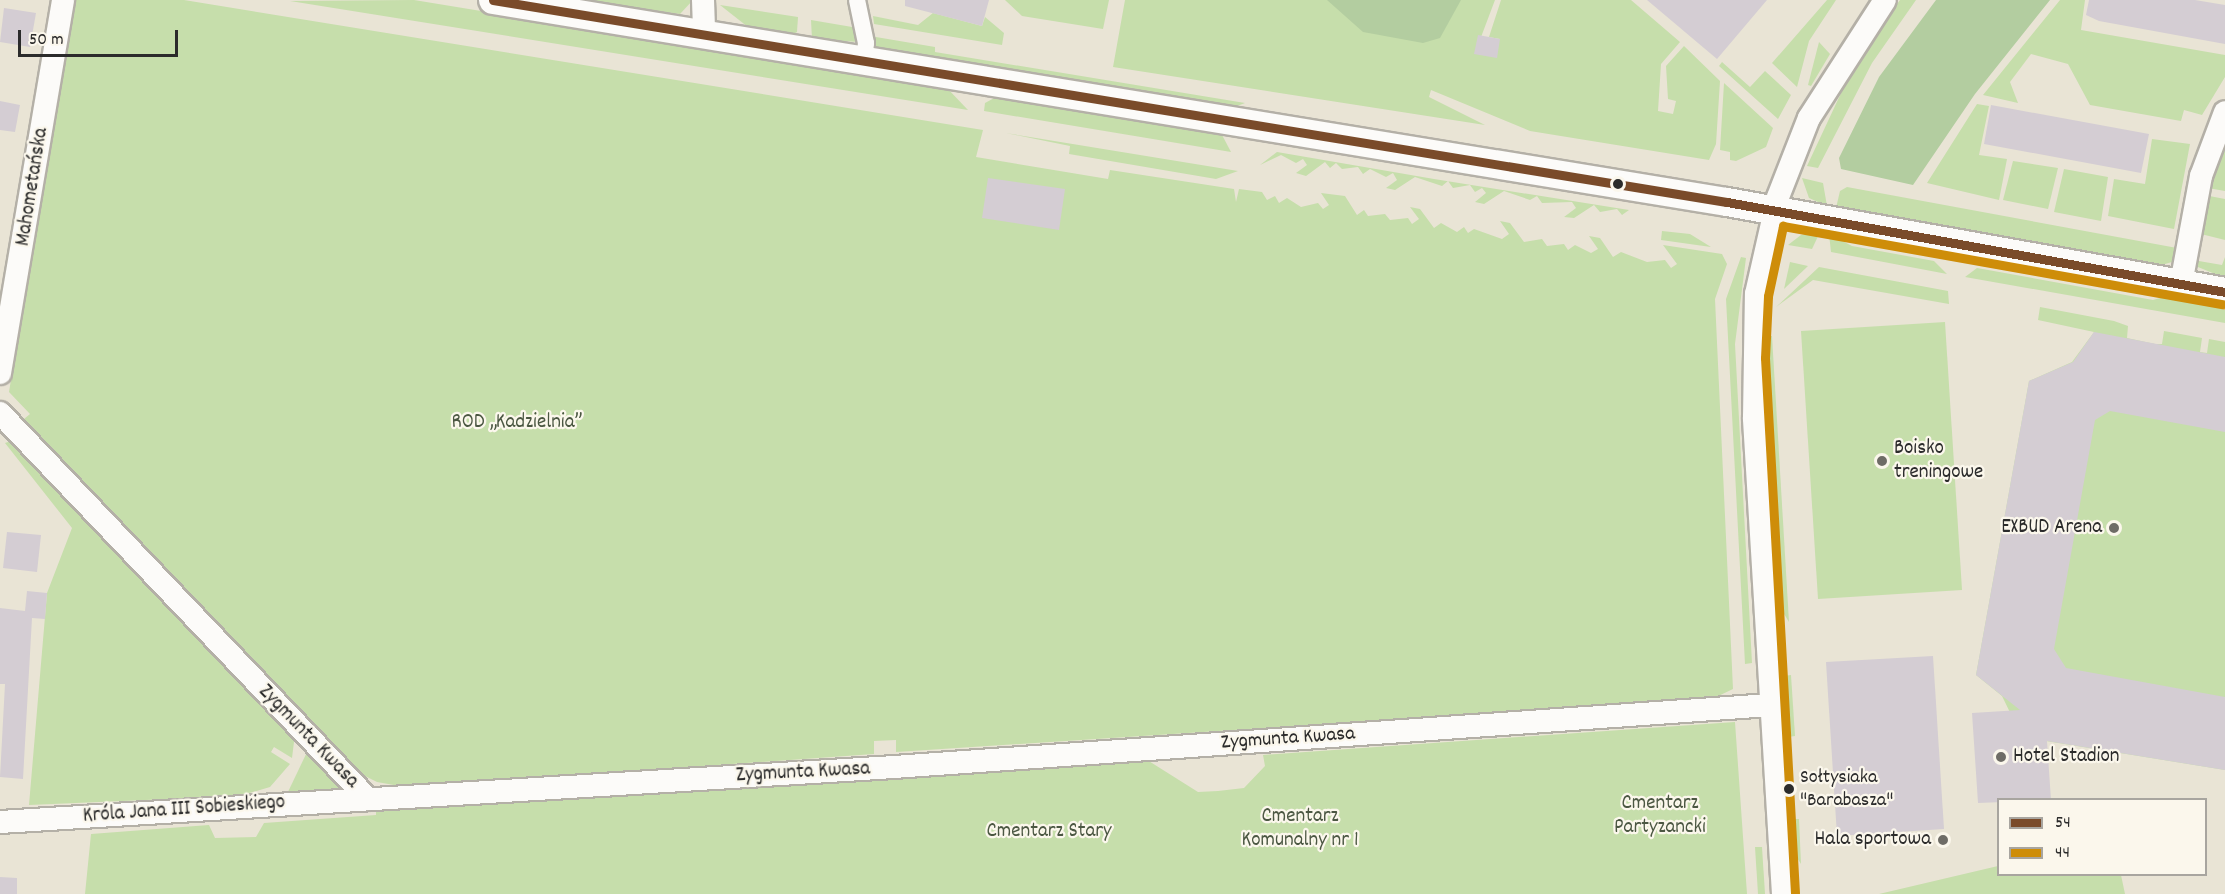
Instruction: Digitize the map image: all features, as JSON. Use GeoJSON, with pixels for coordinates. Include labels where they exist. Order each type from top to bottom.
{"type":"FeatureCollection","features":[{"type":"Feature","properties":{"kind":"street","name":"Mahometańska"},"geometry":{"type":"LineString","coordinates":[[0,374],[63,0]]}},
{"type":"Feature","properties":{"kind":"street"},"geometry":{"type":"LineString","coordinates":[[493,0],[1774,212],[2225,292]]}},
{"type":"Feature","properties":{"kind":"street"},"geometry":{"type":"LineString","coordinates":[[703,0],[704,34]]}},
{"type":"Feature","properties":{"kind":"street"},"geometry":{"type":"LineString","coordinates":[[857,0],[866,43],[864,61]]}},
{"type":"Feature","properties":{"kind":"street"},"geometry":{"type":"LineString","coordinates":[[1783,894],[1770,705],[1752,331],[1774,212],[1813,109],[1885,0]]}},
{"type":"Feature","properties":{"kind":"street"},"geometry":{"type":"LineString","coordinates":[[2181,284],[2201,176],[2225,112]]}},
{"type":"Feature","properties":{"kind":"street","name":"Zygmunta Kwasa"},"geometry":{"type":"LineString","coordinates":[[0,413],[368,799],[1770,705]]}},
{"type":"Feature","properties":{"kind":"street","name":"Króla Jana III Sobieskiego"},"geometry":{"type":"LineString","coordinates":[[0,822],[368,799]]}},
{"type":"Feature","properties":{"kind":"green space","name":"ROD „Kadzielnia”"},"geometry":{"type":"Polygon","coordinates":[[[73,0],[184,0],[983,130],[976,157],[1108,179],[1110,170],[1234,189],[1236,202],[1239,189],[1262,192],[1267,200],[1275,196],[1279,203],[1287,198],[1301,207],[1318,203],[1323,209],[1329,205],[1321,193],[1345,196],[1357,215],[1364,210],[1368,216],[1385,214],[1390,220],[1408,218],[1412,224],[1419,219],[1410,207],[1420,209],[1434,228],[1441,223],[1457,232],[1464,227],[1468,233],[1474,229],[1502,239],[1509,234],[1500,221],[1510,223],[1524,242],[1542,239],[1547,246],[1564,244],[1568,250],[1575,245],[1591,253],[1598,249],[1589,236],[1600,238],[1613,257],[1621,252],[1647,262],[1665,260],[1671,268],[1677,264],[1663,245],[1722,254],[1727,264],[1715,299],[1733,689],[1712,699],[896,752],[896,740],[874,741],[874,754],[405,787],[377,782],[353,770],[38,447],[24,419],[30,414],[9,392],[73,0]]]}},
{"type":"Feature","properties":{"kind":"green space"},"geometry":{"type":"Polygon","coordinates":[[[414,0],[946,87],[968,110],[290,1],[414,0]]]}},
{"type":"Feature","properties":{"kind":"green space"},"geometry":{"type":"Polygon","coordinates":[[[581,0],[693,0],[680,14],[581,0]]]}},
{"type":"Feature","properties":{"kind":"green space"},"geometry":{"type":"Polygon","coordinates":[[[1005,0],[1109,0],[1103,29],[1022,16],[1005,0]]]}},
{"type":"Feature","properties":{"kind":"green space"},"geometry":{"type":"Polygon","coordinates":[[[1125,0],[1495,0],[1475,53],[1500,39],[1489,37],[1501,0],[1631,0],[1680,42],[1661,64],[1658,111],[1673,114],[1676,101],[1668,99],[1666,66],[1684,46],[1720,81],[1716,144],[1709,160],[1530,131],[1431,90],[1429,97],[1485,125],[1113,67],[1125,0]]]}},
{"type":"Feature","properties":{"kind":"green space"},"geometry":{"type":"Polygon","coordinates":[[[1327,0],[1461,0],[1440,38],[1423,43],[1363,32],[1327,0]]]}},
{"type":"Feature","properties":{"kind":"green space"},"geometry":{"type":"Polygon","coordinates":[[[1827,0],[1836,0],[1809,41],[1797,87],[1772,63],[1827,0]]]}},
{"type":"Feature","properties":{"kind":"green space"},"geometry":{"type":"Polygon","coordinates":[[[1900,0],[1916,0],[1872,63],[1818,168],[1807,166],[1856,61],[1900,0]]]}},
{"type":"Feature","properties":{"kind":"green space"},"geometry":{"type":"Polygon","coordinates":[[[1936,0],[2050,0],[1975,94],[1913,185],[1841,169],[1839,158],[1879,77],[1936,0]]]}},
{"type":"Feature","properties":{"kind":"green space"},"geometry":{"type":"Polygon","coordinates":[[[2060,0],[2085,0],[2081,30],[2225,55],[2225,77],[2202,115],[2184,110],[2181,121],[2090,105],[2068,64],[2031,54],[2010,82],[2018,103],[1983,95],[2060,0]]]}},
{"type":"Feature","properties":{"kind":"green space"},"geometry":{"type":"Polygon","coordinates":[[[720,5],[798,17],[797,32],[790,36],[753,31],[720,5]]]}},
{"type":"Feature","properties":{"kind":"green space"},"geometry":{"type":"Polygon","coordinates":[[[933,13],[982,26],[985,17],[1004,33],[1002,45],[874,24],[873,16],[918,25],[933,13]]]}},
{"type":"Feature","properties":{"kind":"green space"},"geometry":{"type":"Polygon","coordinates":[[[811,20],[858,28],[859,42],[812,39],[811,20]]]}},
{"type":"Feature","properties":{"kind":"green space"},"geometry":{"type":"Polygon","coordinates":[[[870,36],[935,47],[935,52],[1245,103],[1229,109],[874,50],[870,36]]]}},
{"type":"Feature","properties":{"kind":"green space"},"geometry":{"type":"Polygon","coordinates":[[[1819,42],[1830,54],[1811,86],[1808,85],[1819,42]]]}},
{"type":"Feature","properties":{"kind":"green space"},"geometry":{"type":"Polygon","coordinates":[[[1722,62],[1750,87],[1765,71],[1791,95],[1778,119],[1719,66],[1722,62]]]}},
{"type":"Feature","properties":{"kind":"green space"},"geometry":{"type":"Polygon","coordinates":[[[1724,83],[1773,128],[1766,147],[1736,161],[1730,160],[1730,152],[1720,150],[1724,83]]]}},
{"type":"Feature","properties":{"kind":"green space"},"geometry":{"type":"Polygon","coordinates":[[[998,96],[1221,133],[1231,152],[984,111],[985,103],[998,96]]]}},
{"type":"Feature","properties":{"kind":"green space"},"geometry":{"type":"Polygon","coordinates":[[[1977,104],[1989,106],[1979,155],[2007,159],[1999,200],[1927,183],[1977,104]]]}},
{"type":"Feature","properties":{"kind":"green space"},"geometry":{"type":"Polygon","coordinates":[[[1006,133],[1238,171],[1216,179],[1069,154],[1070,146],[1006,133]]]}},
{"type":"Feature","properties":{"kind":"green space"},"geometry":{"type":"Polygon","coordinates":[[[2152,139],[2190,144],[2174,229],[2108,216],[2114,179],[2145,184],[2152,139]]]}},
{"type":"Feature","properties":{"kind":"green space"},"geometry":{"type":"Polygon","coordinates":[[[2216,146],[2225,148],[2225,191],[2202,187],[2216,146]]]}},
{"type":"Feature","properties":{"kind":"green space"},"geometry":{"type":"Polygon","coordinates":[[[1277,152],[1448,181],[1442,186],[1415,177],[1395,190],[1386,188],[1397,180],[1393,173],[1386,177],[1370,169],[1363,174],[1358,167],[1342,169],[1336,163],[1330,168],[1325,162],[1306,176],[1296,173],[1307,165],[1303,159],[1296,163],[1281,155],[1260,165],[1277,152]]]}},
{"type":"Feature","properties":{"kind":"green space"},"geometry":{"type":"Polygon","coordinates":[[[2013,161],[2058,168],[2048,209],[2003,200],[2013,161]]]}},
{"type":"Feature","properties":{"kind":"green space"},"geometry":{"type":"Polygon","coordinates":[[[2064,169],[2108,177],[2101,221],[2054,212],[2064,169]]]}},
{"type":"Feature","properties":{"kind":"green space"},"geometry":{"type":"Polygon","coordinates":[[[1802,178],[1823,183],[1827,206],[1809,198],[1802,178]]]}},
{"type":"Feature","properties":{"kind":"green space"},"geometry":{"type":"Polygon","coordinates":[[[1448,181],[1629,210],[1622,215],[1617,209],[1600,212],[1594,205],[1574,218],[1564,217],[1576,208],[1572,202],[1542,203],[1537,196],[1530,200],[1504,191],[1484,204],[1475,202],[1486,193],[1482,188],[1475,192],[1470,185],[1453,188],[1448,181]]]}},
{"type":"Feature","properties":{"kind":"green space"},"geometry":{"type":"Polygon","coordinates":[[[1847,187],[2177,248],[2172,262],[2158,266],[1836,208],[1840,191],[1847,187]]]}},
{"type":"Feature","properties":{"kind":"green space"},"geometry":{"type":"Polygon","coordinates":[[[2204,195],[2225,199],[2225,240],[2197,233],[2204,195]]]}},
{"type":"Feature","properties":{"kind":"green space"},"geometry":{"type":"Polygon","coordinates":[[[1662,231],[1690,234],[1711,247],[1661,240],[1662,231]]]}},
{"type":"Feature","properties":{"kind":"green space"},"geometry":{"type":"Polygon","coordinates":[[[1820,232],[1812,249],[1788,245],[1801,235],[1820,232]]]}},
{"type":"Feature","properties":{"kind":"green space"},"geometry":{"type":"Polygon","coordinates":[[[1829,234],[1852,246],[1934,261],[1947,274],[1831,252],[1829,234]]]}},
{"type":"Feature","properties":{"kind":"green space"},"geometry":{"type":"Polygon","coordinates":[[[1741,257],[1746,258],[1735,344],[1752,663],[1745,664],[1726,299],[1741,257]]]}},
{"type":"Feature","properties":{"kind":"green space"},"geometry":{"type":"Polygon","coordinates":[[[2225,257],[2225,278],[2193,265],[2193,260],[2222,265],[2225,257]]]}},
{"type":"Feature","properties":{"kind":"green space"},"geometry":{"type":"Polygon","coordinates":[[[1790,262],[1808,266],[1784,289],[1790,262]]]}},
{"type":"Feature","properties":{"kind":"green space"},"geometry":{"type":"Polygon","coordinates":[[[1819,267],[1948,291],[1949,304],[1813,280],[1776,307],[1819,267]]]}},
{"type":"Feature","properties":{"kind":"green space"},"geometry":{"type":"Polygon","coordinates":[[[1977,268],[2153,300],[2171,295],[2195,300],[2225,310],[2225,323],[1965,277],[1977,268]]]}},
{"type":"Feature","properties":{"kind":"green space","name":"EXBUD Arena"},"geometry":{"type":"Polygon","coordinates":[[[2040,307],[2114,321],[2128,326],[2127,338],[2155,344],[2162,344],[2164,331],[2202,338],[2200,352],[2207,353],[2209,339],[2225,342],[2225,770],[2022,737],[2002,696],[1976,675],[2029,381],[2072,362],[2094,332],[2038,320],[2040,307]]]}},
{"type":"Feature","properties":{"kind":"green space","name":"Boisko treningowe"},"geometry":{"type":"Polygon","coordinates":[[[1945,322],[1962,590],[1818,599],[1801,331],[1945,322]]]}},
{"type":"Feature","properties":{"kind":"green space"},"geometry":{"type":"Polygon","coordinates":[[[1768,336],[1772,336],[1789,622],[1781,609],[1768,336]]]}},
{"type":"Feature","properties":{"kind":"green space"},"geometry":{"type":"Polygon","coordinates":[[[11,441],[295,734],[292,758],[274,747],[271,752],[290,764],[270,787],[239,796],[29,805],[47,593],[72,528],[5,443],[11,441]]]}},
{"type":"Feature","properties":{"kind":"green space"},"geometry":{"type":"Polygon","coordinates":[[[1791,675],[1795,736],[1788,737],[1784,676],[1791,675]]]}},
{"type":"Feature","properties":{"kind":"green space"},"geometry":{"type":"Polygon","coordinates":[[[1735,722],[1747,894],[85,894],[91,834],[209,825],[215,838],[256,837],[264,823],[376,815],[376,810],[1144,758],[1198,792],[1218,791],[1244,788],[1265,766],[1263,755],[1735,722]]]}},
{"type":"Feature","properties":{"kind":"green space"},"geometry":{"type":"Polygon","coordinates":[[[308,750],[345,783],[345,792],[287,794],[308,750]]]}},
{"type":"Feature","properties":{"kind":"green space"},"geometry":{"type":"Polygon","coordinates":[[[1792,819],[1799,819],[1801,864],[1794,853],[1792,819]]]}},
{"type":"Feature","properties":{"kind":"green space"},"geometry":{"type":"Polygon","coordinates":[[[1755,847],[1762,847],[1765,894],[1758,894],[1755,847]]]}},
{"type":"Feature","properties":{"kind":"green space"},"geometry":{"type":"Polygon","coordinates":[[[1997,866],[1997,876],[2121,876],[2125,894],[1879,894],[1997,866]]]}},
{"type":"Feature","properties":{"kind":"building"},"geometry":{"type":"Polygon","coordinates":[[[905,0],[989,0],[982,26],[905,6],[905,0]]]}},
{"type":"Feature","properties":{"kind":"building"},"geometry":{"type":"Polygon","coordinates":[[[1647,0],[1767,0],[1717,59],[1647,0]]]}},
{"type":"Feature","properties":{"kind":"building"},"geometry":{"type":"Polygon","coordinates":[[[2089,0],[2195,0],[2225,5],[2225,44],[2099,21],[2086,15],[2089,0]]]}},
{"type":"Feature","properties":{"kind":"building"},"geometry":{"type":"Polygon","coordinates":[[[4,8],[36,13],[30,47],[0,42],[4,8]]]}},
{"type":"Feature","properties":{"kind":"building"},"geometry":{"type":"Polygon","coordinates":[[[1478,35],[1500,39],[1497,58],[1474,54],[1478,35]]]}},
{"type":"Feature","properties":{"kind":"building"},"geometry":{"type":"Polygon","coordinates":[[[0,101],[20,105],[15,132],[0,130],[0,101]]]}},
{"type":"Feature","properties":{"kind":"building"},"geometry":{"type":"Polygon","coordinates":[[[1991,105],[2149,134],[2141,173],[1984,144],[1991,105]]]}},
{"type":"Feature","properties":{"kind":"building"},"geometry":{"type":"Polygon","coordinates":[[[988,178],[1065,189],[1059,230],[982,218],[988,178]]]}},
{"type":"Feature","properties":{"kind":"building"},"geometry":{"type":"Polygon","coordinates":[[[2094,332],[2225,357],[2225,432],[2110,411],[2095,420],[2054,649],[2066,668],[2225,697],[2225,770],[2047,741],[2051,798],[1997,798],[1997,802],[1978,803],[1972,713],[2020,710],[1976,675],[2029,381],[2073,362],[2094,332]]]}},
{"type":"Feature","properties":{"kind":"building"},"geometry":{"type":"Polygon","coordinates":[[[7,532],[41,535],[37,572],[3,568],[7,532]]]}},
{"type":"Feature","properties":{"kind":"building"},"geometry":{"type":"Polygon","coordinates":[[[27,591],[47,593],[45,619],[32,618],[23,779],[0,777],[5,684],[0,684],[0,608],[25,611],[27,591]]]}},
{"type":"Feature","properties":{"kind":"building"},"geometry":{"type":"Polygon","coordinates":[[[1933,656],[1944,829],[1837,836],[1826,662],[1933,656]]]}},
{"type":"Feature","properties":{"kind":"building"},"geometry":{"type":"Polygon","coordinates":[[[0,877],[17,878],[17,894],[0,894],[0,877]]]}},
{"type":"Feature","properties":{"kind":"transit line","name":"54"},"geometry":{"type":"LineString","coordinates":[[493,0],[1727,202],[2225,292]]}},
{"type":"Feature","properties":{"kind":"transit line","name":"44"},"geometry":{"type":"LineString","coordinates":[[1795,893],[1765,358],[1768,296],[1783,226],[2223,304]]}},
{"type":"Feature","properties":{"kind":"place","name":"Boisko treningowe"},"geometry":{"type":"Point","coordinates":[1882,461]}},
{"type":"Feature","properties":{"kind":"place","name":"EXBUD Arena"},"geometry":{"type":"Point","coordinates":[2114,528]}},
{"type":"Feature","properties":{"kind":"place","name":"Hotel Stadion"},"geometry":{"type":"Point","coordinates":[2001,757]}},
{"type":"Feature","properties":{"kind":"place","name":"Sołtysiaka \"Barabasza\""},"geometry":{"type":"Point","coordinates":[1789,789]}},
{"type":"Feature","properties":{"kind":"place","name":"Hala sportowa"},"geometry":{"type":"Point","coordinates":[1943,840]}},
{"type":"Feature","properties":{"kind":"park label","name":"Cmentarz Partyzancki"},"geometry":{"type":"Point","coordinates":[1660,816]}},
{"type":"Feature","properties":{"kind":"park label","name":"Cmentarz Komunalny nr 1"},"geometry":{"type":"Point","coordinates":[1300,829]}},
{"type":"Feature","properties":{"kind":"park label","name":"Cmentarz Stary"},"geometry":{"type":"Point","coordinates":[1049,832]}}]}
